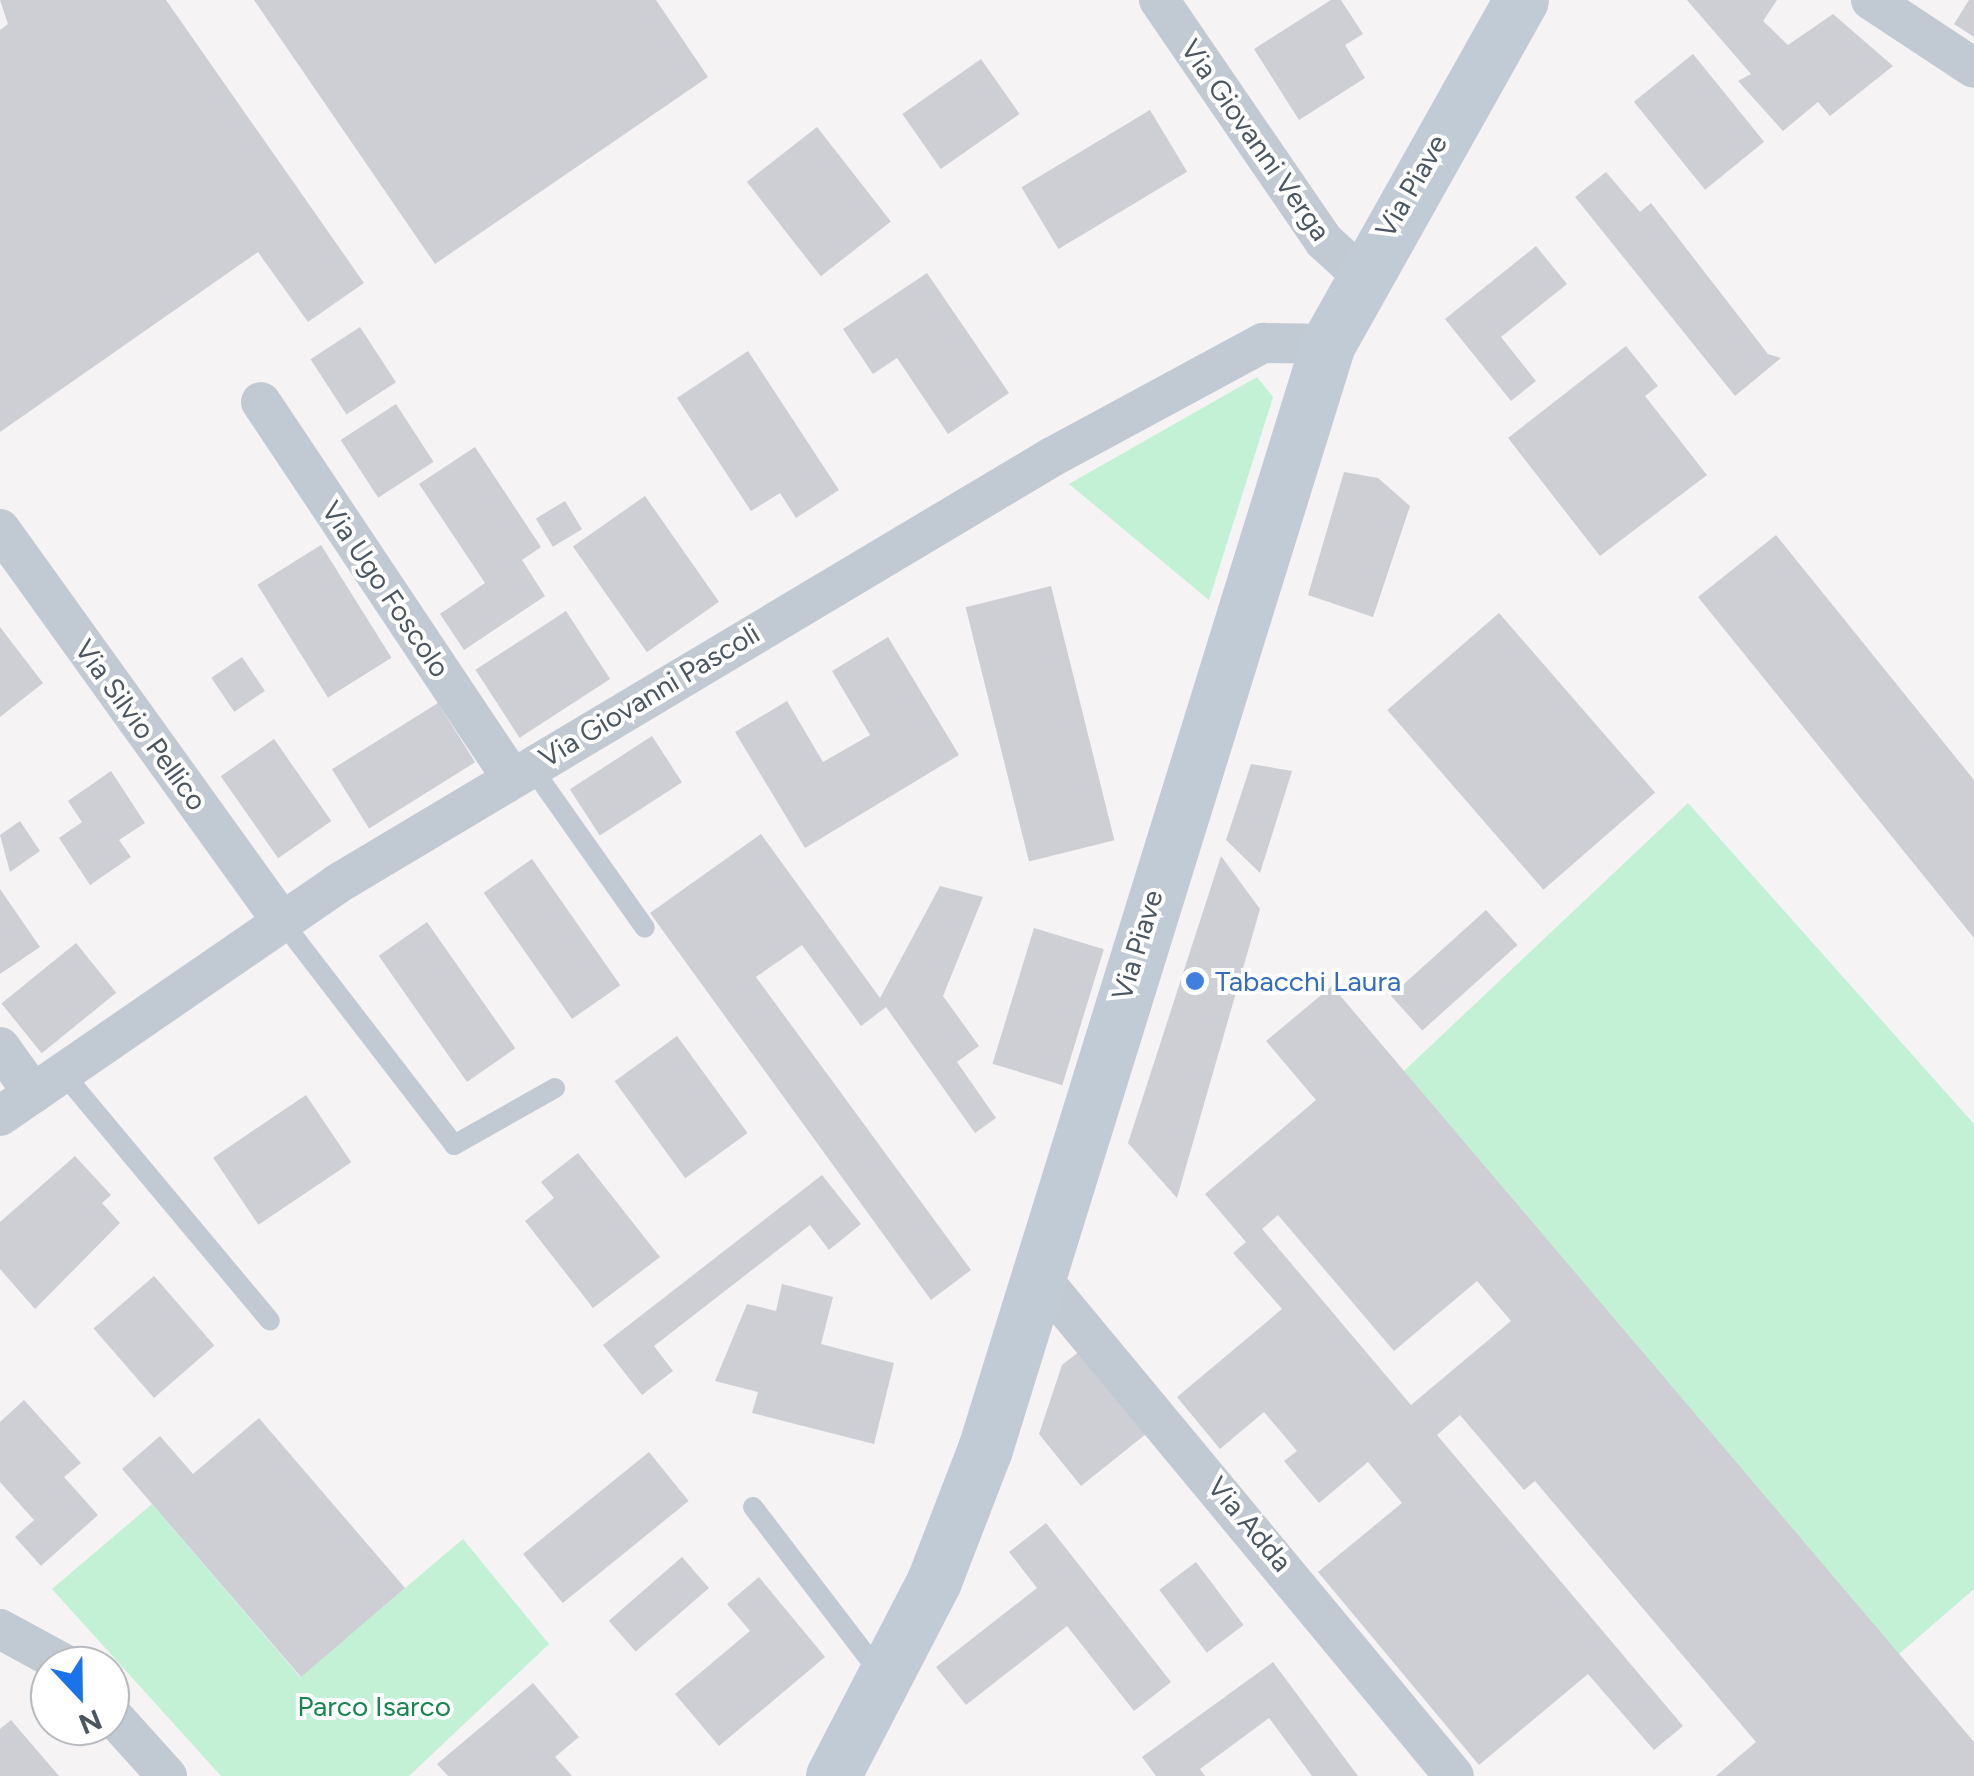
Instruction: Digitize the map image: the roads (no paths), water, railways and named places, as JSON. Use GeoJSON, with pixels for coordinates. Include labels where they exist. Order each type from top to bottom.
{"type":"FeatureCollection","features":[{"type":"Feature","properties":{"kind":"street","name":"Via Giovanni Verga"},"geometry":{"type":"LineString","coordinates":[[1159,0],[1324,241],[1360,274]]}},
{"type":"Feature","properties":{"kind":"street","name":"Via Piave"},"geometry":{"type":"LineString","coordinates":[[833,1776],[885,1679],[966,1502],[1040,1277],[1210,702],[1328,344],[1360,274],[1521,0]]}},
{"type":"Feature","properties":{"kind":"street"},"geometry":{"type":"LineString","coordinates":[[1871,0],[1974,68]]}},
{"type":"Feature","properties":{"kind":"street","name":"Via Giovanni Pascoli"},"geometry":{"type":"LineString","coordinates":[[0,1116],[281,920],[520,771],[1249,350],[1285,337],[1328,344]]}},
{"type":"Feature","properties":{"kind":"street","name":"Via Ugo Foscolo"},"geometry":{"type":"LineString","coordinates":[[261,402],[520,771]]}},
{"type":"Feature","properties":{"kind":"street","name":"Via Silvio Pellico"},"geometry":{"type":"LineString","coordinates":[[0,530],[281,920]]}},
{"type":"Feature","properties":{"kind":"street"},"geometry":{"type":"LineString","coordinates":[[0,1047],[47,1082]]}},
{"type":"Feature","properties":{"kind":"street","name":"Via Adda"},"geometry":{"type":"LineString","coordinates":[[1040,1277],[1454,1776]]}},
{"type":"Feature","properties":{"kind":"street"},"geometry":{"type":"LineString","coordinates":[[0,1628],[32,1646]]}},
{"type":"Feature","properties":{"kind":"street"},"geometry":{"type":"LineString","coordinates":[[130,1735],[167,1776]]}},
{"type":"Feature","properties":{"kind":"lane"},"geometry":{"type":"LineString","coordinates":[[520,771],[645,928]]}},
{"type":"Feature","properties":{"kind":"lane"},"geometry":{"type":"LineString","coordinates":[[281,920],[454,1145],[555,1088]]}},
{"type":"Feature","properties":{"kind":"lane"},"geometry":{"type":"LineString","coordinates":[[47,1082],[270,1321]]}},
{"type":"Feature","properties":{"kind":"lane"},"geometry":{"type":"LineString","coordinates":[[753,1507],[885,1679]]}},
{"type":"Feature","properties":{"kind":"place","name":"Tabacchi Laura"},"geometry":{"type":"Point","coordinates":[1195,981]}},
{"type":"Feature","properties":{"kind":"park label","name":"Parco Isarco"},"geometry":{"type":"Point","coordinates":[374,1706]}}]}
